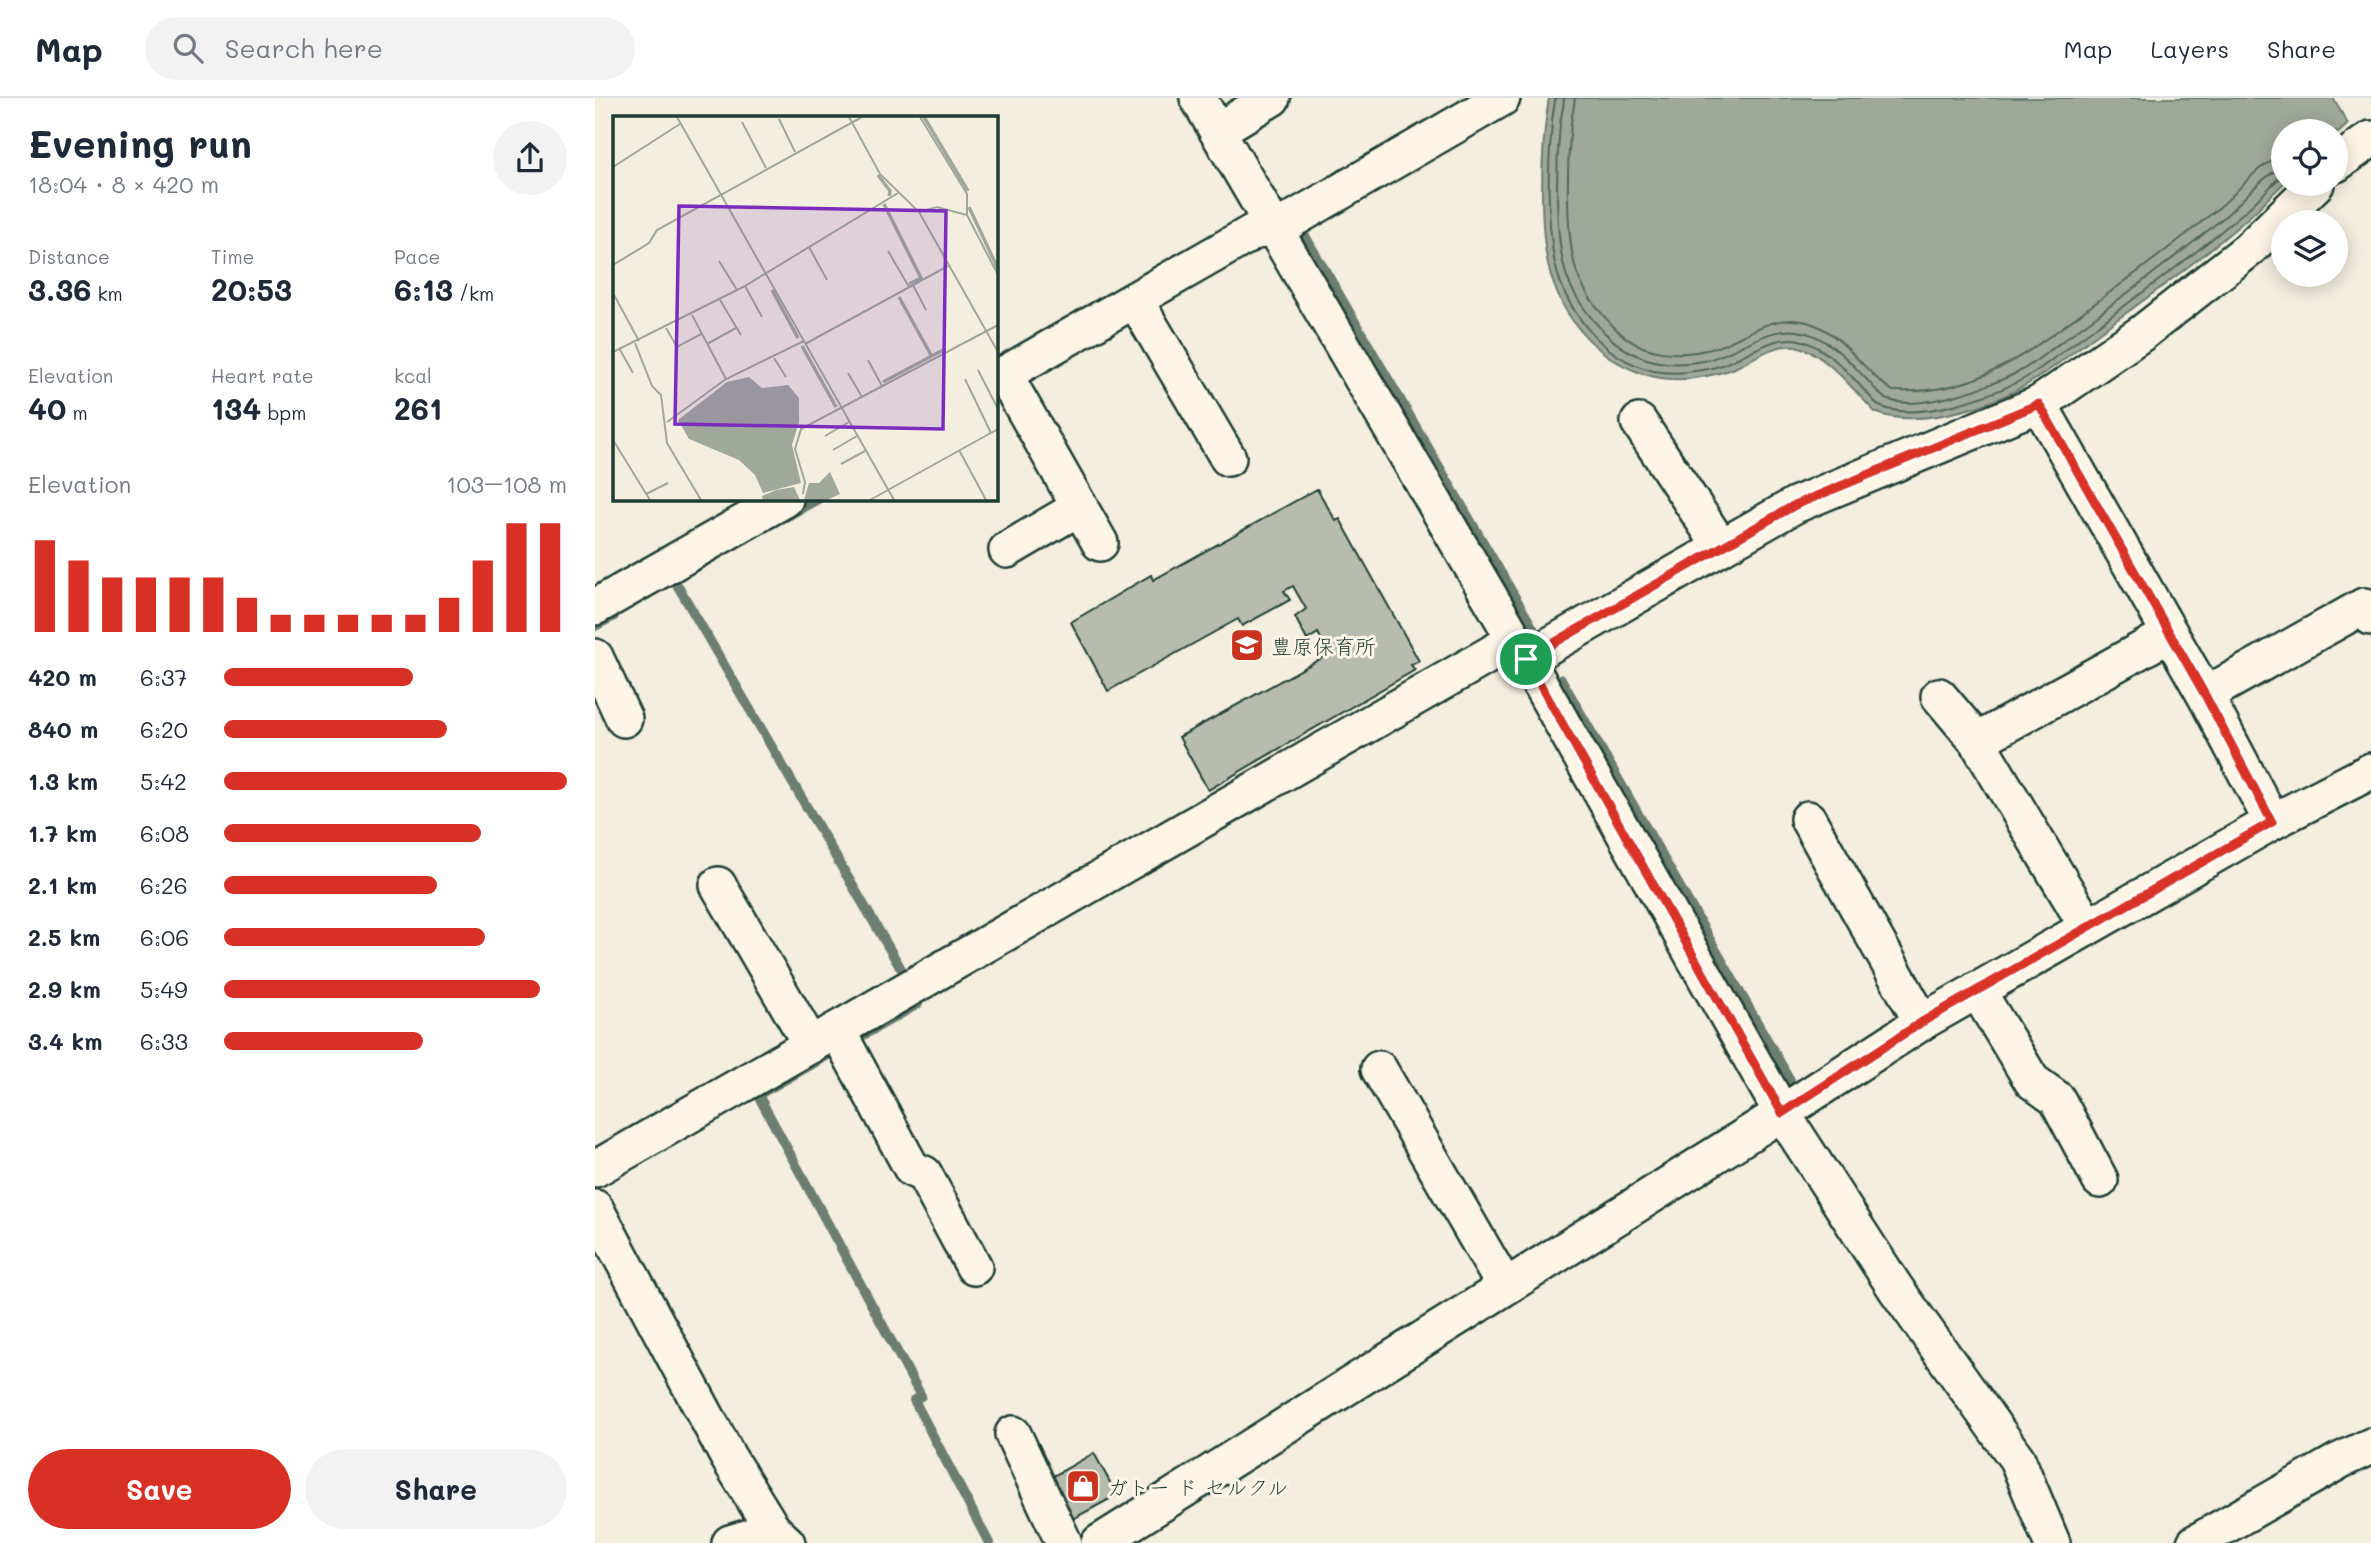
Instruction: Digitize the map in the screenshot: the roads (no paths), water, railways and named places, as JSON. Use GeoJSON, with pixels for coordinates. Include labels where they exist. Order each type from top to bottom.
{"type":"FeatureCollection","features":[{"type":"Feature","properties":{"kind":"street"},"geometry":{"type":"LineString","coordinates":[[1198,98],[1520,650],[1782,1113],[1896,1289],[2017,1459],[2052,1543]]}},
{"type":"Feature","properties":{"kind":"street"},"geometry":{"type":"LineString","coordinates":[[1217,131],[1272,98]]}},
{"type":"Feature","properties":{"kind":"street"},"geometry":{"type":"LineString","coordinates":[[1100,543],[1006,382],[1135,300],[1255,231],[1276,229],[1502,98]]}},
{"type":"Feature","properties":{"kind":"street"},"geometry":{"type":"LineString","coordinates":[[2348,155],[2371,139]]}},
{"type":"Feature","properties":{"kind":"street"},"geometry":{"type":"LineString","coordinates":[[595,1169],[835,1041],[1520,650],[1721,547],[1795,505],[2039,404],[2142,332],[2248,250],[2304,196]]}},
{"type":"Feature","properties":{"kind":"street"},"geometry":{"type":"LineString","coordinates":[[1135,300],[1228,458]]}},
{"type":"Feature","properties":{"kind":"street"},"geometry":{"type":"LineString","coordinates":[[2039,404],[2205,695],[2272,822]]}},
{"type":"Feature","properties":{"kind":"street"},"geometry":{"type":"LineString","coordinates":[[1639,422],[1721,547]]}},
{"type":"Feature","properties":{"kind":"street"},"geometry":{"type":"LineString","coordinates":[[595,607],[783,500]]}},
{"type":"Feature","properties":{"kind":"street"},"geometry":{"type":"LineString","coordinates":[[1007,550],[1080,508]]}},
{"type":"Feature","properties":{"kind":"street"},"geometry":{"type":"LineString","coordinates":[[2205,695],[2364,606],[2371,617]]}},
{"type":"Feature","properties":{"kind":"street"},"geometry":{"type":"LineString","coordinates":[[1977,741],[2170,634]]}},
{"type":"Feature","properties":{"kind":"street"},"geometry":{"type":"LineString","coordinates":[[595,657],[624,719]]}},
{"type":"Feature","properties":{"kind":"street"},"geometry":{"type":"LineString","coordinates":[[1939,696],[1977,741],[2087,926]]}},
{"type":"Feature","properties":{"kind":"street"},"geometry":{"type":"LineString","coordinates":[[1100,1543],[1922,1022],[2272,822],[2371,771]]}},
{"type":"Feature","properties":{"kind":"street"},"geometry":{"type":"LineString","coordinates":[[1808,819],[1922,1022]]}},
{"type":"Feature","properties":{"kind":"street"},"geometry":{"type":"LineString","coordinates":[[718,885],[835,1041],[912,1169],[924,1174],[974,1267]]}},
{"type":"Feature","properties":{"kind":"street"},"geometry":{"type":"LineString","coordinates":[[1977,990],[2032,1081],[2057,1100],[2100,1180]]}},
{"type":"Feature","properties":{"kind":"street"},"geometry":{"type":"LineString","coordinates":[[1379,1069],[1505,1287]]}},
{"type":"Feature","properties":{"kind":"street"},"geometry":{"type":"LineString","coordinates":[[595,1208],[728,1457],[780,1536],[730,1543]]}},
{"type":"Feature","properties":{"kind":"street"},"geometry":{"type":"LineString","coordinates":[[1013,1434],[1064,1543]]}},
{"type":"Feature","properties":{"kind":"street"},"geometry":{"type":"LineString","coordinates":[[2195,1543],[2339,1461],[2371,1446]]}},
{"type":"Feature","properties":{"kind":"water"},"geometry":{"type":"Polygon","coordinates":[[[1549,98],[2333,98],[2345,119],[2271,119],[2271,196],[2249,217],[2194,263],[2044,374],[2009,394],[1979,406],[1924,418],[1906,418],[1875,412],[1830,366],[1799,347],[1782,346],[1735,368],[1694,378],[1671,379],[1648,375],[1607,356],[1575,323],[1553,282],[1543,217],[1544,140],[1549,98]]]}},
{"type":"Feature","properties":{"kind":"waterway"},"geometry":{"type":"LineString","coordinates":[[1298,224],[1534,630]]}},
{"type":"Feature","properties":{"kind":"waterway"},"geometry":{"type":"LineString","coordinates":[[786,517],[816,500]]}},
{"type":"Feature","properties":{"kind":"waterway"},"geometry":{"type":"LineString","coordinates":[[675,581],[900,967]]}},
{"type":"Feature","properties":{"kind":"waterway"},"geometry":{"type":"LineString","coordinates":[[595,626],[614,616]]}},
{"type":"Feature","properties":{"kind":"waterway"},"geometry":{"type":"LineString","coordinates":[[1561,679],[1790,1080]]}},
{"type":"Feature","properties":{"kind":"waterway"},"geometry":{"type":"LineString","coordinates":[[918,1004],[758,1095],[921,1396],[914,1400],[989,1543]]}},
{"type":"Feature","properties":{"kind":"place","name":"豊原保育所"},"geometry":{"type":"Point","coordinates":[1247,645]}},
{"type":"Feature","properties":{"kind":"place","name":"ガトー ド セルクル"},"geometry":{"type":"Point","coordinates":[1083,1486]}}]}
